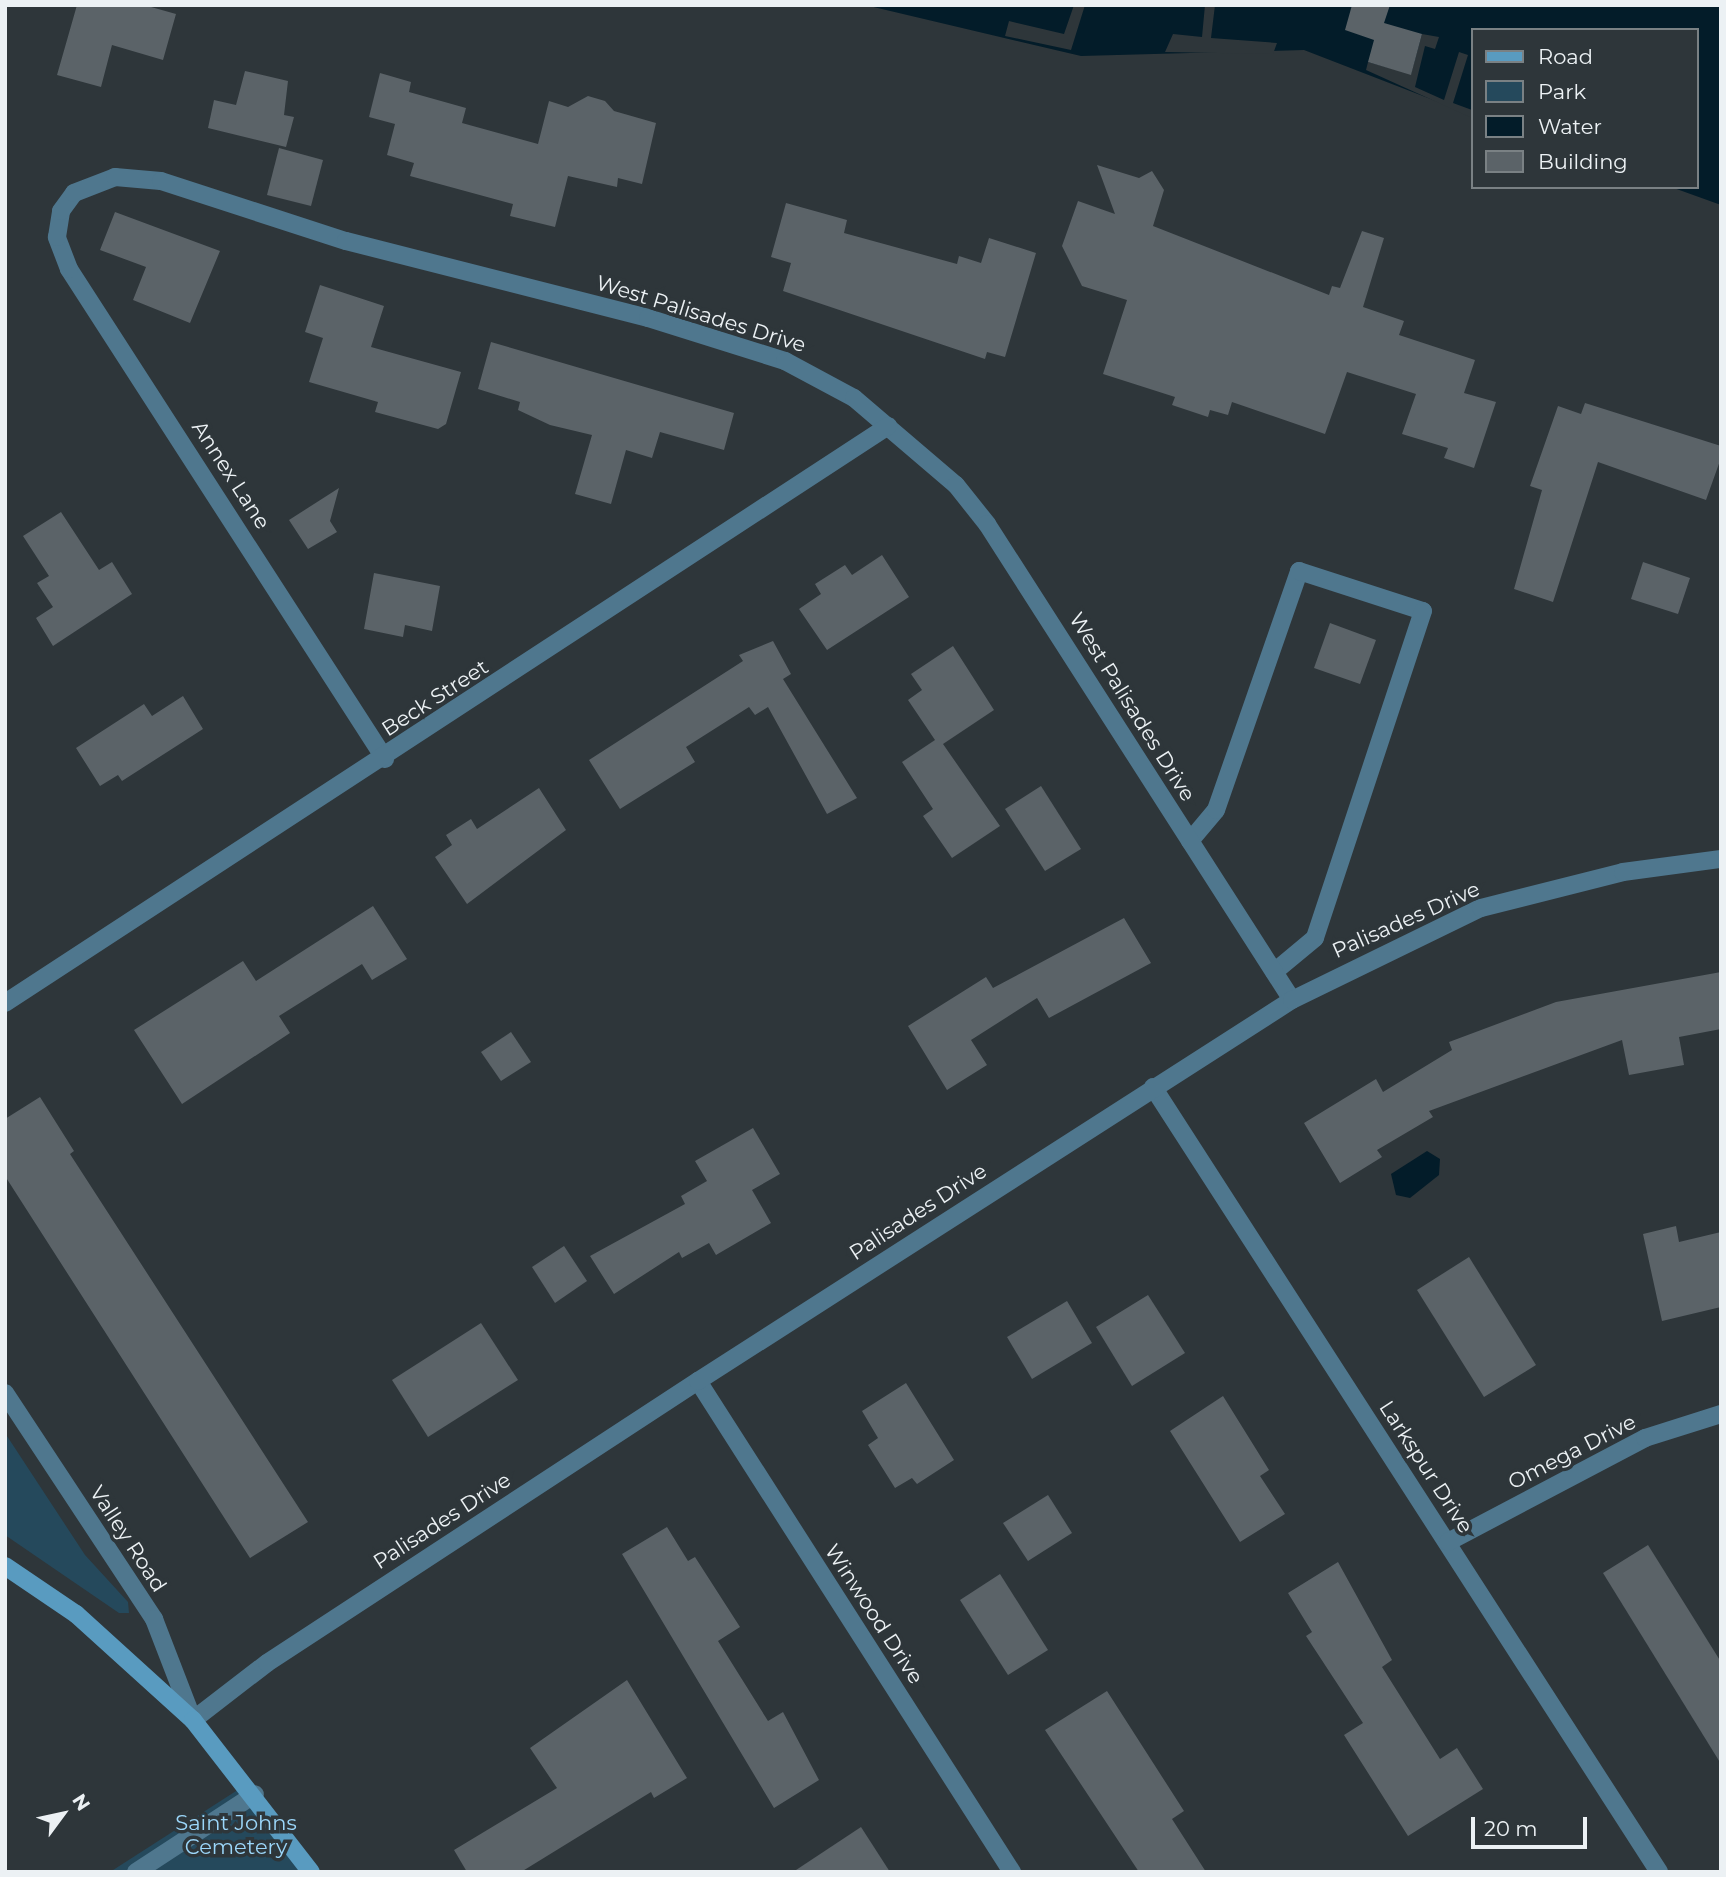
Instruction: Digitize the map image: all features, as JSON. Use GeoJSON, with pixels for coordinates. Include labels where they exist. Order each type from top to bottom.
{"type":"FeatureCollection","features":[{"type":"Feature","properties":{"kind":"main road","name":"Valley Road"},"geometry":{"type":"LineString","coordinates":[[5,1566],[76,1614],[193,1720],[255,1794],[311,1872]]}},
{"type":"Feature","properties":{"kind":"street","name":"West Palisades Drive"},"geometry":{"type":"LineString","coordinates":[[61,211],[74,193],[94,183],[139,176],[346,241],[648,318],[816,374],[888,426],[956,485],[987,524],[1292,1000]]}},
{"type":"Feature","properties":{"kind":"street","name":"Annex Lane"},"geometry":{"type":"LineString","coordinates":[[61,211],[57,237],[69,269],[385,759]]}},
{"type":"Feature","properties":{"kind":"street","name":"Beck Street"},"geometry":{"type":"LineString","coordinates":[[5,1003],[385,759],[888,426]]}},
{"type":"Feature","properties":{"kind":"street"},"geometry":{"type":"LineString","coordinates":[[1190,841],[1216,810],[1299,571],[1423,611],[1315,938],[1274,972]]}},
{"type":"Feature","properties":{"kind":"street","name":"Palisades Drive"},"geometry":{"type":"LineString","coordinates":[[193,1720],[267,1663],[698,1381],[1292,1000],[1481,908],[1623,873],[1721,859]]}},
{"type":"Feature","properties":{"kind":"street","name":"Larkspur Drive"},"geometry":{"type":"LineString","coordinates":[[1153,1087],[1658,1872]]}},
{"type":"Feature","properties":{"kind":"street","name":"Winwood Drive"},"geometry":{"type":"LineString","coordinates":[[698,1381],[1012,1872]]}},
{"type":"Feature","properties":{"kind":"street","name":"Valley Road"},"geometry":{"type":"LineString","coordinates":[[5,1393],[154,1619],[193,1720]]}},
{"type":"Feature","properties":{"kind":"street","name":"Omega Drive"},"geometry":{"type":"LineString","coordinates":[[1448,1542],[1646,1438],[1721,1414]]}},
{"type":"Feature","properties":{"kind":"street"},"geometry":{"type":"LineString","coordinates":[[136,1872],[255,1794]]}},
{"type":"Feature","properties":{"kind":"green space"},"geometry":{"type":"Polygon","coordinates":[[[5,1433],[85,1555],[128,1602],[129,1613],[119,1613],[5,1535],[5,1433]]]}},
{"type":"Feature","properties":{"kind":"green space","name":"Saint Johns Cemetery"},"geometry":{"type":"Polygon","coordinates":[[[247,1784],[311,1872],[110,1872],[247,1784]]]}},
{"type":"Feature","properties":{"kind":"water"},"geometry":{"type":"Polygon","coordinates":[[[865,5],[1721,5],[1721,205],[1677,189],[1698,189],[1698,28],[1470,28],[1470,114],[1304,50],[1081,56],[865,5]]]}},
{"type":"Feature","properties":{"kind":"water"},"geometry":{"type":"Polygon","coordinates":[[[1427,1151],[1440,1159],[1439,1175],[1410,1198],[1396,1195],[1391,1174],[1427,1151]]]}},
{"type":"Feature","properties":{"kind":"pier"},"geometry":{"type":"Polygon","coordinates":[[[1074,5],[1085,5],[1071,50],[1005,36],[1009,21],[1064,34],[1074,5]]]}},
{"type":"Feature","properties":{"kind":"pier"},"geometry":{"type":"Polygon","coordinates":[[[1205,5],[1215,5],[1211,38],[1277,43],[1273,54],[1165,52],[1173,34],[1202,37],[1205,5]]]}},
{"type":"Feature","properties":{"kind":"pier"},"geometry":{"type":"Polygon","coordinates":[[[1422,34],[1439,37],[1435,49],[1425,46],[1415,87],[1444,100],[1459,52],[1468,55],[1453,103],[1470,109],[1470,117],[1366,70],[1368,62],[1411,74],[1422,34]]]}},
{"type":"Feature","properties":{"kind":"building"},"geometry":{"type":"Polygon","coordinates":[[[77,5],[144,5],[176,14],[163,60],[112,45],[101,87],[57,75],[77,5]]]}},
{"type":"Feature","properties":{"kind":"building"},"geometry":{"type":"Polygon","coordinates":[[[1352,5],[1390,5],[1384,23],[1422,34],[1411,75],[1368,62],[1374,40],[1345,30],[1352,5]]]}},
{"type":"Feature","properties":{"kind":"building"},"geometry":{"type":"Polygon","coordinates":[[[245,71],[288,81],[284,115],[294,117],[286,147],[208,128],[214,100],[236,105],[245,71]]]}},
{"type":"Feature","properties":{"kind":"building"},"geometry":{"type":"Polygon","coordinates":[[[380,73],[411,82],[409,92],[466,108],[462,123],[538,144],[549,101],[568,107],[588,96],[605,101],[614,111],[656,123],[642,184],[618,178],[617,187],[568,176],[555,227],[510,216],[513,204],[410,176],[414,163],[387,155],[395,124],[369,117],[380,73]]]}},
{"type":"Feature","properties":{"kind":"building"},"geometry":{"type":"Polygon","coordinates":[[[279,148],[323,160],[311,206],[267,195],[279,148]]]}},
{"type":"Feature","properties":{"kind":"building"},"geometry":{"type":"Polygon","coordinates":[[[1097,165],[1139,178],[1152,171],[1164,190],[1153,226],[1329,295],[1332,286],[1340,288],[1362,231],[1384,238],[1363,307],[1404,321],[1399,335],[1475,360],[1464,393],[1496,402],[1474,468],[1444,458],[1448,448],[1402,434],[1416,394],[1347,372],[1325,434],[1232,402],[1228,415],[1210,410],[1208,417],[1172,405],[1175,397],[1103,374],[1127,300],[1082,286],[1062,246],[1078,201],[1115,214],[1097,165]]]}},
{"type":"Feature","properties":{"kind":"building"},"geometry":{"type":"Polygon","coordinates":[[[786,203],[847,220],[844,233],[957,264],[959,256],[981,263],[989,238],[1036,253],[1005,357],[987,352],[985,359],[783,291],[791,263],[771,257],[786,203]]]}},
{"type":"Feature","properties":{"kind":"building"},"geometry":{"type":"Polygon","coordinates":[[[115,212],[220,251],[190,323],[133,300],[146,267],[100,250],[115,212]]]}},
{"type":"Feature","properties":{"kind":"building"},"geometry":{"type":"Polygon","coordinates":[[[320,285],[384,306],[371,347],[461,372],[446,424],[438,429],[375,412],[378,402],[309,382],[323,338],[305,332],[320,285]]]}},
{"type":"Feature","properties":{"kind":"building"},"geometry":{"type":"Polygon","coordinates":[[[491,342],[734,413],[724,450],[660,432],[652,458],[626,450],[611,504],[575,494],[592,435],[550,425],[518,410],[520,402],[478,389],[491,342]]]}},
{"type":"Feature","properties":{"kind":"building"},"geometry":{"type":"Polygon","coordinates":[[[1585,403],[1721,446],[1721,458],[1706,500],[1598,462],[1553,602],[1514,589],[1542,490],[1530,486],[1558,406],[1581,414],[1585,403]]]}},
{"type":"Feature","properties":{"kind":"building"},"geometry":{"type":"Polygon","coordinates":[[[339,488],[330,521],[337,532],[308,549],[289,520],[339,488]]]}},
{"type":"Feature","properties":{"kind":"building"},"geometry":{"type":"Polygon","coordinates":[[[61,512],[99,570],[112,562],[132,594],[53,646],[36,618],[53,607],[37,583],[49,576],[23,536],[61,512]]]}},
{"type":"Feature","properties":{"kind":"building"},"geometry":{"type":"Polygon","coordinates":[[[882,555],[909,597],[827,650],[799,609],[821,594],[815,584],[845,565],[852,575],[882,555]]]}},
{"type":"Feature","properties":{"kind":"building"},"geometry":{"type":"Polygon","coordinates":[[[1643,562],[1690,578],[1678,614],[1631,599],[1643,562]]]}},
{"type":"Feature","properties":{"kind":"building"},"geometry":{"type":"Polygon","coordinates":[[[374,573],[440,586],[432,631],[405,625],[403,637],[364,629],[374,573]]]}},
{"type":"Feature","properties":{"kind":"building"},"geometry":{"type":"Polygon","coordinates":[[[1330,623],[1376,640],[1360,684],[1314,668],[1330,623]]]}},
{"type":"Feature","properties":{"kind":"building"},"geometry":{"type":"Polygon","coordinates":[[[773,641],[791,674],[783,679],[857,798],[827,814],[768,707],[755,715],[749,707],[686,747],[695,762],[620,809],[589,760],[743,661],[739,655],[773,641]]]}},
{"type":"Feature","properties":{"kind":"building"},"geometry":{"type":"Polygon","coordinates":[[[953,646],[994,710],[943,744],[1000,826],[952,858],[923,816],[933,809],[902,762],[935,740],[908,700],[922,690],[911,674],[953,646]]]}},
{"type":"Feature","properties":{"kind":"building"},"geometry":{"type":"Polygon","coordinates":[[[183,696],[203,729],[122,781],[118,775],[100,786],[76,748],[144,704],[152,716],[183,696]]]}},
{"type":"Feature","properties":{"kind":"building"},"geometry":{"type":"Polygon","coordinates":[[[1041,786],[1081,849],[1045,871],[1005,809],[1041,786]]]}},
{"type":"Feature","properties":{"kind":"building"},"geometry":{"type":"Polygon","coordinates":[[[539,788],[566,830],[467,904],[435,857],[452,845],[446,835],[471,819],[477,829],[539,788]]]}},
{"type":"Feature","properties":{"kind":"building"},"geometry":{"type":"Polygon","coordinates":[[[373,906],[407,959],[372,980],[362,964],[279,1016],[290,1033],[182,1104],[134,1030],[243,961],[256,981],[373,906]]]}},
{"type":"Feature","properties":{"kind":"building"},"geometry":{"type":"Polygon","coordinates":[[[1124,918],[1151,963],[1049,1018],[1037,998],[971,1040],[987,1065],[947,1090],[908,1026],[986,977],[993,988],[1124,918]]]}},
{"type":"Feature","properties":{"kind":"building"},"geometry":{"type":"Polygon","coordinates":[[[1721,972],[1721,1029],[1679,1037],[1684,1065],[1629,1075],[1622,1040],[1429,1111],[1433,1117],[1377,1150],[1382,1157],[1340,1183],[1304,1123],[1376,1079],[1383,1092],[1452,1050],[1449,1042],[1556,1002],[1721,972]]]}},
{"type":"Feature","properties":{"kind":"building"},"geometry":{"type":"Polygon","coordinates":[[[511,1032],[531,1062],[501,1081],[481,1052],[511,1032]]]}},
{"type":"Feature","properties":{"kind":"building"},"geometry":{"type":"Polygon","coordinates":[[[40,1097],[74,1151],[70,1154],[308,1522],[250,1558],[5,1176],[5,1119],[40,1097]]]}},
{"type":"Feature","properties":{"kind":"building"},"geometry":{"type":"Polygon","coordinates":[[[753,1128],[780,1174],[752,1190],[771,1223],[716,1255],[709,1243],[682,1258],[679,1252],[614,1294],[590,1256],[685,1204],[681,1196],[707,1181],[695,1161],[753,1128]]]}},
{"type":"Feature","properties":{"kind":"building"},"geometry":{"type":"Polygon","coordinates":[[[1676,1226],[1679,1242],[1721,1232],[1721,1307],[1662,1321],[1643,1234],[1676,1226]]]}},
{"type":"Feature","properties":{"kind":"building"},"geometry":{"type":"Polygon","coordinates":[[[564,1246],[587,1281],[555,1303],[532,1267],[564,1246]]]}},
{"type":"Feature","properties":{"kind":"building"},"geometry":{"type":"Polygon","coordinates":[[[1469,1257],[1536,1365],[1484,1397],[1417,1290],[1469,1257]]]}},
{"type":"Feature","properties":{"kind":"building"},"geometry":{"type":"Polygon","coordinates":[[[1148,1295],[1185,1353],[1132,1386],[1096,1327],[1148,1295]]]}},
{"type":"Feature","properties":{"kind":"building"},"geometry":{"type":"Polygon","coordinates":[[[1067,1301],[1092,1343],[1032,1379],[1007,1337],[1067,1301]]]}},
{"type":"Feature","properties":{"kind":"building"},"geometry":{"type":"Polygon","coordinates":[[[481,1323],[518,1380],[428,1437],[392,1380],[481,1323]]]}},
{"type":"Feature","properties":{"kind":"building"},"geometry":{"type":"Polygon","coordinates":[[[906,1383],[954,1460],[917,1484],[912,1478],[895,1488],[868,1445],[878,1438],[862,1411],[906,1383]]]}},
{"type":"Feature","properties":{"kind":"building"},"geometry":{"type":"Polygon","coordinates":[[[1223,1396],[1269,1470],[1260,1476],[1285,1514],[1240,1542],[1170,1431],[1223,1396]]]}},
{"type":"Feature","properties":{"kind":"building"},"geometry":{"type":"Polygon","coordinates":[[[1048,1495],[1072,1533],[1028,1561],[1003,1523],[1048,1495]]]}},
{"type":"Feature","properties":{"kind":"building"},"geometry":{"type":"Polygon","coordinates":[[[667,1527],[688,1561],[695,1557],[740,1627],[718,1641],[768,1721],[783,1712],[819,1780],[774,1808],[622,1554],[667,1527]]]}},
{"type":"Feature","properties":{"kind":"building"},"geometry":{"type":"Polygon","coordinates":[[[1648,1545],[1721,1662],[1721,1764],[1603,1573],[1648,1545]]]}},
{"type":"Feature","properties":{"kind":"building"},"geometry":{"type":"Polygon","coordinates":[[[1338,1562],[1392,1660],[1382,1667],[1440,1759],[1457,1748],[1483,1789],[1408,1836],[1344,1735],[1363,1723],[1306,1636],[1312,1632],[1288,1593],[1338,1562]]]}},
{"type":"Feature","properties":{"kind":"building"},"geometry":{"type":"Polygon","coordinates":[[[1000,1574],[1048,1650],[1008,1675],[960,1600],[1000,1574]]]}},
{"type":"Feature","properties":{"kind":"building"},"geometry":{"type":"Polygon","coordinates":[[[627,1680],[687,1778],[654,1798],[651,1792],[521,1872],[467,1872],[454,1850],[557,1788],[530,1748],[627,1680]]]}},
{"type":"Feature","properties":{"kind":"building"},"geometry":{"type":"Polygon","coordinates":[[[1107,1691],[1184,1811],[1172,1819],[1206,1872],[1139,1872],[1045,1730],[1107,1691]]]}},
{"type":"Feature","properties":{"kind":"building"},"geometry":{"type":"Polygon","coordinates":[[[861,1827],[890,1872],[793,1872],[861,1827]]]}}]}
